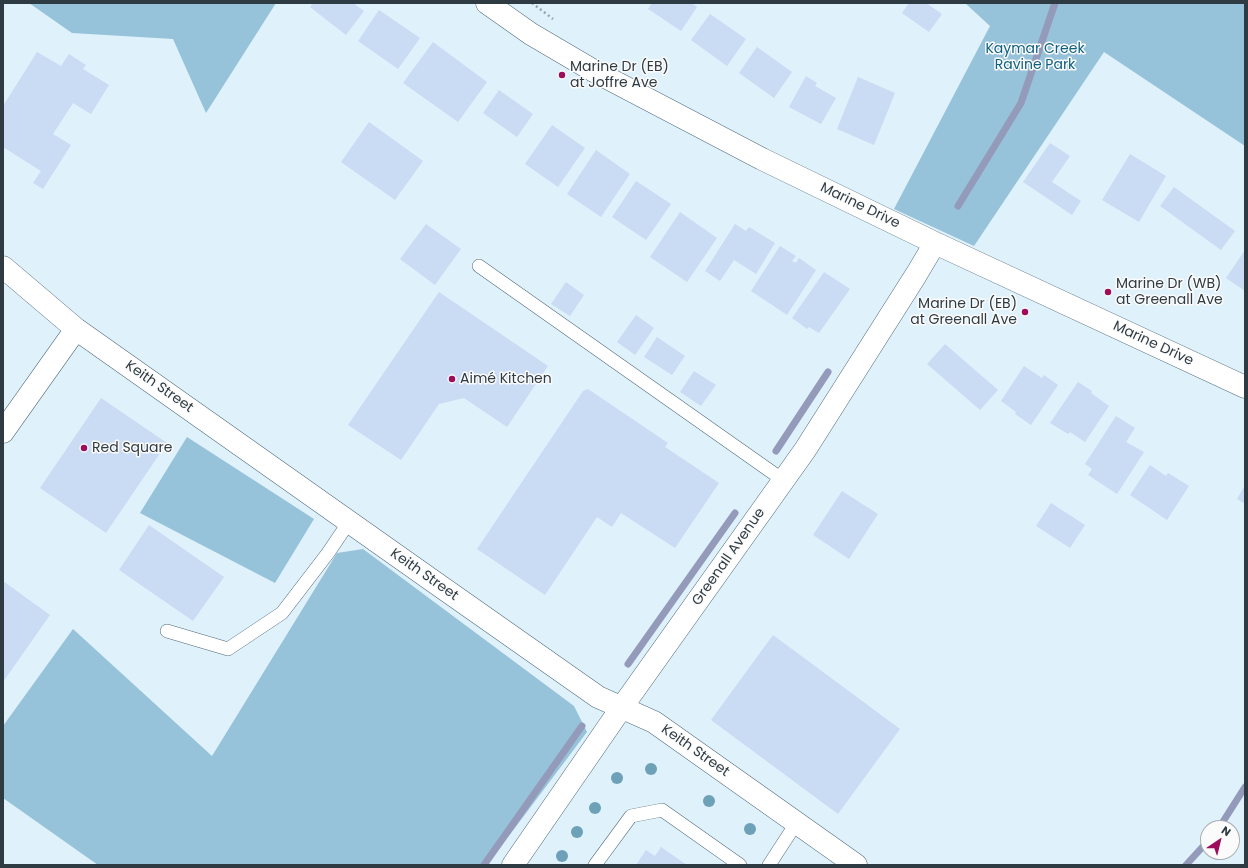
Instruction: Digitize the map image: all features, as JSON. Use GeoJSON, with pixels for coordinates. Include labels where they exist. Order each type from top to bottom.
{"type":"FeatureCollection","features":[{"type":"Feature","properties":{"kind":"street","name":"Marine Drive"},"geometry":{"type":"LineString","coordinates":[[487,3],[530,34],[594,71],[762,159],[935,243],[1245,387]]}},
{"type":"Feature","properties":{"kind":"street","name":"Greenall Avenue"},"geometry":{"type":"LineString","coordinates":[[513,865],[809,443],[935,243]]}},
{"type":"Feature","properties":{"kind":"street","name":"Keith Street"},"geometry":{"type":"LineString","coordinates":[[3,267],[76,328],[598,697],[654,722],[856,865]]}},
{"type":"Feature","properties":{"kind":"street"},"geometry":{"type":"LineString","coordinates":[[3,432],[76,328]]}},
{"type":"Feature","properties":{"kind":"lane"},"geometry":{"type":"LineString","coordinates":[[479,266],[783,480]]}},
{"type":"Feature","properties":{"kind":"lane"},"geometry":{"type":"LineString","coordinates":[[168,631],[228,649],[282,613],[334,545],[349,522]]}},
{"type":"Feature","properties":{"kind":"lane"},"geometry":{"type":"LineString","coordinates":[[595,865],[631,816],[662,810],[740,865]]}},
{"type":"Feature","properties":{"kind":"lane"},"geometry":{"type":"LineString","coordinates":[[769,865],[797,822]]}},
{"type":"Feature","properties":{"kind":"green space"},"geometry":{"type":"Polygon","coordinates":[[[29,3],[276,3],[206,113],[173,39],[72,33],[29,3]]]}},
{"type":"Feature","properties":{"kind":"green space","name":"Kaymar Creek Ravine Park"},"geometry":{"type":"Polygon","coordinates":[[[965,3],[1245,3],[1245,146],[1104,52],[974,246],[894,209],[990,26],[965,3]]]}},
{"type":"Feature","properties":{"kind":"green space"},"geometry":{"type":"Polygon","coordinates":[[[187,437],[314,519],[275,583],[140,513],[187,437]]]}},
{"type":"Feature","properties":{"kind":"green space"},"geometry":{"type":"Polygon","coordinates":[[[363,549],[574,706],[587,732],[487,865],[98,865],[3,798],[3,726],[73,629],[212,756],[337,553],[363,549]]]}},
{"type":"Feature","properties":{"kind":"building"},"geometry":{"type":"Polygon","coordinates":[[[313,3],[353,3],[364,11],[346,35],[310,7],[313,3]]]}},
{"type":"Feature","properties":{"kind":"building"},"geometry":{"type":"Polygon","coordinates":[[[652,3],[692,3],[697,7],[681,31],[648,9],[652,3]]]}},
{"type":"Feature","properties":{"kind":"building"},"geometry":{"type":"Polygon","coordinates":[[[909,3],[926,3],[942,14],[929,32],[902,13],[909,3]]]}},
{"type":"Feature","properties":{"kind":"building"},"geometry":{"type":"Polygon","coordinates":[[[379,10],[420,38],[398,69],[358,41],[379,10]]]}},
{"type":"Feature","properties":{"kind":"building"},"geometry":{"type":"Polygon","coordinates":[[[710,14],[746,39],[727,66],[691,40],[710,14]]]}},
{"type":"Feature","properties":{"kind":"building"},"geometry":{"type":"Polygon","coordinates":[[[433,42],[487,82],[458,122],[403,83],[433,42]]]}},
{"type":"Feature","properties":{"kind":"building"},"geometry":{"type":"Polygon","coordinates":[[[757,47],[792,72],[774,98],[739,73],[757,47]]]}},
{"type":"Feature","properties":{"kind":"building"},"geometry":{"type":"Polygon","coordinates":[[[37,52],[61,66],[69,54],[86,65],[83,69],[109,85],[91,114],[73,103],[53,134],[71,145],[43,189],[33,183],[41,171],[3,147],[3,106],[37,52]]]}},
{"type":"Feature","properties":{"kind":"building"},"geometry":{"type":"Polygon","coordinates":[[[806,76],[817,83],[815,86],[836,98],[821,124],[789,107],[806,76]]]}},
{"type":"Feature","properties":{"kind":"building"},"geometry":{"type":"Polygon","coordinates":[[[858,77],[895,93],[874,145],[837,129],[858,77]]]}},
{"type":"Feature","properties":{"kind":"building"},"geometry":{"type":"Polygon","coordinates":[[[499,90],[533,114],[517,137],[483,113],[499,90]]]}},
{"type":"Feature","properties":{"kind":"building"},"geometry":{"type":"Polygon","coordinates":[[[369,122],[423,161],[395,200],[341,162],[369,122]]]}},
{"type":"Feature","properties":{"kind":"building"},"geometry":{"type":"Polygon","coordinates":[[[552,125],[585,148],[558,187],[525,164],[552,125]]]}},
{"type":"Feature","properties":{"kind":"building"},"geometry":{"type":"Polygon","coordinates":[[[1050,143],[1070,156],[1052,182],[1081,201],[1072,215],[1023,182],[1050,143]]]}},
{"type":"Feature","properties":{"kind":"building"},"geometry":{"type":"Polygon","coordinates":[[[596,150],[630,174],[601,217],[567,194],[596,150]]]}},
{"type":"Feature","properties":{"kind":"building"},"geometry":{"type":"Polygon","coordinates":[[[1130,154],[1166,176],[1139,222],[1102,200],[1130,154]]]}},
{"type":"Feature","properties":{"kind":"building"},"geometry":{"type":"Polygon","coordinates":[[[636,181],[671,204],[646,240],[612,217],[636,181]]]}},
{"type":"Feature","properties":{"kind":"building"},"geometry":{"type":"Polygon","coordinates":[[[1174,187],[1235,231],[1221,250],[1160,206],[1174,187]]]}},
{"type":"Feature","properties":{"kind":"building"},"geometry":{"type":"Polygon","coordinates":[[[680,212],[717,238],[687,282],[650,257],[680,212]]]}},
{"type":"Feature","properties":{"kind":"building"},"geometry":{"type":"Polygon","coordinates":[[[426,224],[461,249],[435,285],[400,259],[426,224]]]}},
{"type":"Feature","properties":{"kind":"building"},"geometry":{"type":"Polygon","coordinates":[[[735,224],[746,231],[749,227],[775,243],[756,274],[734,260],[720,281],[705,271],[735,224]]]}},
{"type":"Feature","properties":{"kind":"building"},"geometry":{"type":"Polygon","coordinates":[[[780,246],[796,256],[792,261],[796,263],[799,258],[816,270],[787,315],[751,291],[780,246]]]}},
{"type":"Feature","properties":{"kind":"building"},"geometry":{"type":"Polygon","coordinates":[[[1245,250],[1245,291],[1226,278],[1245,250]]]}},
{"type":"Feature","properties":{"kind":"building"},"geometry":{"type":"Polygon","coordinates":[[[824,272],[850,289],[819,333],[809,327],[807,329],[792,318],[824,272]]]}},
{"type":"Feature","properties":{"kind":"building"},"geometry":{"type":"Polygon","coordinates":[[[566,282],[584,295],[570,316],[551,304],[566,282]]]}},
{"type":"Feature","properties":{"kind":"building"},"geometry":{"type":"Polygon","coordinates":[[[439,292],[548,366],[507,427],[464,398],[439,404],[401,460],[348,425],[439,292]]]}},
{"type":"Feature","properties":{"kind":"building"},"geometry":{"type":"Polygon","coordinates":[[[636,315],[654,328],[635,355],[617,342],[636,315]]]}},
{"type":"Feature","properties":{"kind":"building"},"geometry":{"type":"Polygon","coordinates":[[[657,337],[685,356],[672,375],[644,357],[657,337]]]}},
{"type":"Feature","properties":{"kind":"building"},"geometry":{"type":"Polygon","coordinates":[[[945,344],[998,390],[980,410],[927,364],[945,344]]]}},
{"type":"Feature","properties":{"kind":"building"},"geometry":{"type":"Polygon","coordinates":[[[1024,366],[1042,378],[1044,375],[1058,385],[1031,425],[1015,414],[1016,412],[1001,401],[1024,366]]]}},
{"type":"Feature","properties":{"kind":"building"},"geometry":{"type":"Polygon","coordinates":[[[694,371],[716,385],[701,406],[680,392],[694,371]]]}},
{"type":"Feature","properties":{"kind":"building"},"geometry":{"type":"Polygon","coordinates":[[[1078,382],[1092,391],[1091,393],[1109,406],[1085,442],[1070,432],[1068,434],[1050,423],[1078,382]]]}},
{"type":"Feature","properties":{"kind":"building"},"geometry":{"type":"Polygon","coordinates":[[[588,389],[668,443],[665,447],[719,483],[675,548],[621,513],[612,527],[597,517],[545,595],[477,549],[583,391],[588,389]]]}},
{"type":"Feature","properties":{"kind":"building"},"geometry":{"type":"Polygon","coordinates":[[[101,398],[167,443],[106,533],[40,488],[101,398]]]}},
{"type":"Feature","properties":{"kind":"building"},"geometry":{"type":"Polygon","coordinates":[[[1116,416],[1135,428],[1126,442],[1144,452],[1117,494],[1088,475],[1092,469],[1085,464],[1116,416]]]}},
{"type":"Feature","properties":{"kind":"building"},"geometry":{"type":"Polygon","coordinates":[[[1150,465],[1166,476],[1168,473],[1189,486],[1167,520],[1130,495],[1150,465]]]}},
{"type":"Feature","properties":{"kind":"building"},"geometry":{"type":"Polygon","coordinates":[[[1245,485],[1245,504],[1237,499],[1245,485]]]}},
{"type":"Feature","properties":{"kind":"building"},"geometry":{"type":"Polygon","coordinates":[[[842,491],[878,514],[849,559],[813,535],[842,491]]]}},
{"type":"Feature","properties":{"kind":"building"},"geometry":{"type":"Polygon","coordinates":[[[1051,503],[1085,525],[1070,548],[1036,526],[1051,503]]]}},
{"type":"Feature","properties":{"kind":"building"},"geometry":{"type":"Polygon","coordinates":[[[149,525],[224,577],[193,621],[119,570],[149,525]]]}},
{"type":"Feature","properties":{"kind":"building"},"geometry":{"type":"Polygon","coordinates":[[[3,581],[50,615],[3,682],[3,581]]]}},
{"type":"Feature","properties":{"kind":"building"},"geometry":{"type":"Polygon","coordinates":[[[773,635],[900,729],[838,814],[711,720],[773,635]]]}},
{"type":"Feature","properties":{"kind":"building"},"geometry":{"type":"Polygon","coordinates":[[[661,847],[687,865],[636,865],[646,850],[655,856],[661,847]]]}},
{"type":"Feature","properties":{"kind":"waterway"},"geometry":{"type":"LineString","coordinates":[[958,206],[1021,103],[1055,3]]}},
{"type":"Feature","properties":{"kind":"waterway"},"geometry":{"type":"LineString","coordinates":[[776,451],[828,372]]}},
{"type":"Feature","properties":{"kind":"waterway"},"geometry":{"type":"LineString","coordinates":[[628,664],[735,513]]}},
{"type":"Feature","properties":{"kind":"waterway"},"geometry":{"type":"LineString","coordinates":[[484,865],[582,726]]}},
{"type":"Feature","properties":{"kind":"waterway"},"geometry":{"type":"LineString","coordinates":[[1224,820],[1245,787]]}},
{"type":"Feature","properties":{"kind":"waterway"},"geometry":{"type":"LineString","coordinates":[[1186,865],[1200,850]]}},
{"type":"Feature","properties":{"kind":"place","name":"Marine Dr (EB) at Joffre Ave"},"geometry":{"type":"Point","coordinates":[562,75]}},
{"type":"Feature","properties":{"kind":"place","name":"Marine Dr (WB) at Greenall Ave"},"geometry":{"type":"Point","coordinates":[1108,292]}},
{"type":"Feature","properties":{"kind":"place","name":"Marine Dr (EB) at Greenall Ave"},"geometry":{"type":"Point","coordinates":[1025,312]}},
{"type":"Feature","properties":{"kind":"place","name":"Aimé Kitchen"},"geometry":{"type":"Point","coordinates":[452,379]}},
{"type":"Feature","properties":{"kind":"place","name":"Red Square"},"geometry":{"type":"Point","coordinates":[84,448]}}]}
